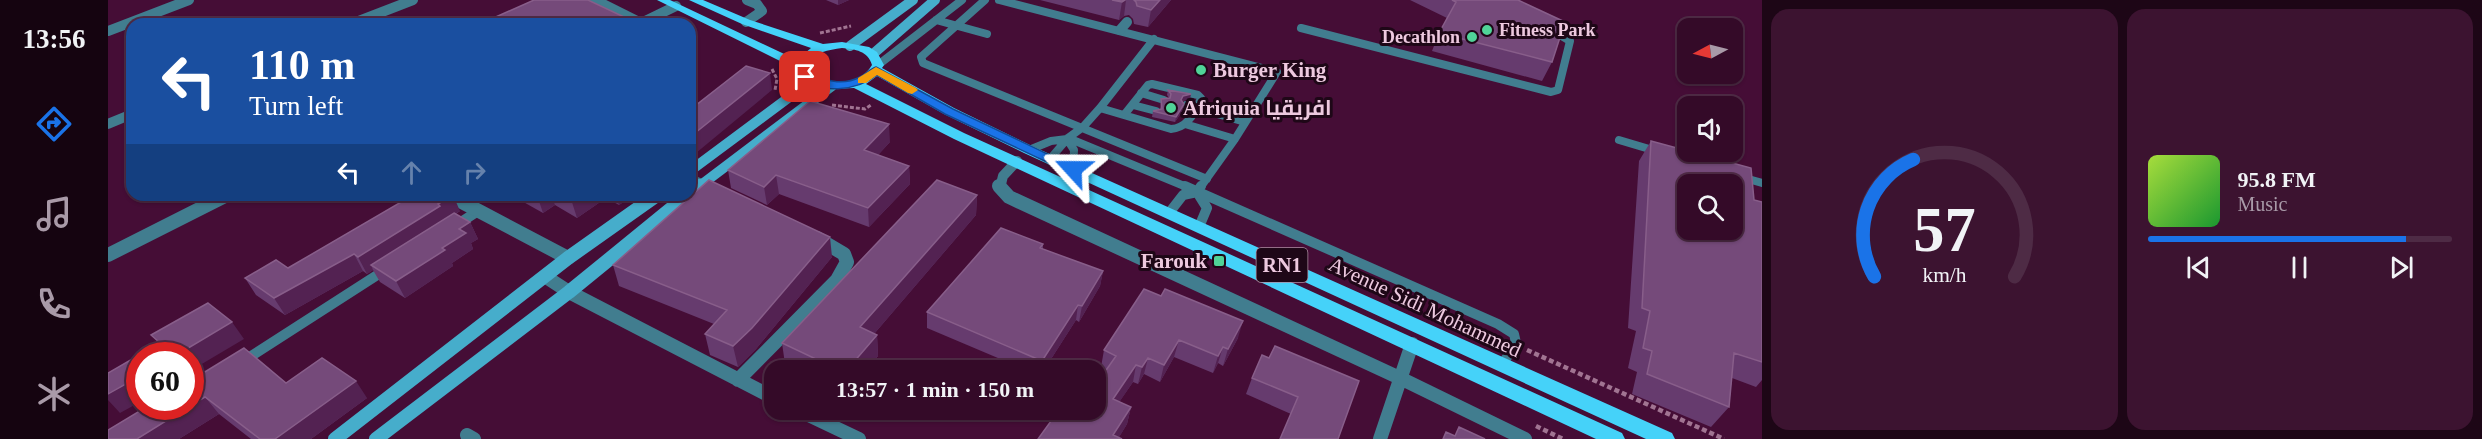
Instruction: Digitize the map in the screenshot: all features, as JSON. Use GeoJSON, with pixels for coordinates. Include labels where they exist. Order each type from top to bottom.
{"type":"FeatureCollection","features":[{"type":"Feature","properties":{"kind":"main road"},"geometry":{"type":"LineString","coordinates":[[662,0],[799,66],[802,75],[810,81],[832,86],[854,83],[868,78],[876,63]]}},
{"type":"Feature","properties":{"kind":"main road","name":"RN1"},"geometry":{"type":"LineString","coordinates":[[694,0],[746,22],[823,48],[850,46],[876,63]]}},
{"type":"Feature","properties":{"kind":"main road"},"geometry":{"type":"LineString","coordinates":[[799,66],[806,55],[823,48]]}},
{"type":"Feature","properties":{"kind":"main road","name":"Avenue Sidi Mohammed"},"geometry":{"type":"LineString","coordinates":[[876,63],[949,111],[1029,150],[1665,439]]}},
{"type":"Feature","properties":{"kind":"main road","name":"Avenue Sidi Mohammed"},"geometry":{"type":"LineString","coordinates":[[854,83],[1017,162],[1615,439]]}},
{"type":"Feature","properties":{"kind":"street"},"geometry":{"type":"LineString","coordinates":[[142,18],[189,0]]}},
{"type":"Feature","properties":{"kind":"street"},"geometry":{"type":"LineString","coordinates":[[366,18],[413,0]]}},
{"type":"Feature","properties":{"kind":"street"},"geometry":{"type":"LineString","coordinates":[[595,0],[630,18]]}},
{"type":"Feature","properties":{"kind":"street"},"geometry":{"type":"LineString","coordinates":[[746,22],[762,11],[757,4],[747,0]]}},
{"type":"Feature","properties":{"kind":"street"},"geometry":{"type":"LineString","coordinates":[[850,46],[913,0]]}},
{"type":"Feature","properties":{"kind":"street"},"geometry":{"type":"LineString","coordinates":[[876,63],[936,0]]}},
{"type":"Feature","properties":{"kind":"street"},"geometry":{"type":"LineString","coordinates":[[651,18],[676,6]]}},
{"type":"Feature","properties":{"kind":"street"},"geometry":{"type":"LineString","coordinates":[[1120,30],[1127,22]]}},
{"type":"Feature","properties":{"kind":"street"},"geometry":{"type":"LineString","coordinates":[[108,31],[126,24]]}},
{"type":"Feature","properties":{"kind":"street"},"geometry":{"type":"LineString","coordinates":[[696,166],[810,81]]}},
{"type":"Feature","properties":{"kind":"street"},"geometry":{"type":"LineString","coordinates":[[696,182],[832,86]]}},
{"type":"Feature","properties":{"kind":"street"},"geometry":{"type":"LineString","coordinates":[[108,124],[126,116]]}},
{"type":"Feature","properties":{"kind":"street"},"geometry":{"type":"LineString","coordinates":[[1017,162],[1003,176],[999,187],[1010,197],[1402,379],[1525,439]]}},
{"type":"Feature","properties":{"kind":"street"},"geometry":{"type":"LineString","coordinates":[[696,182],[722,194]]}},
{"type":"Feature","properties":{"kind":"street"},"geometry":{"type":"LineString","coordinates":[[108,255],[215,201]]}},
{"type":"Feature","properties":{"kind":"street"},"geometry":{"type":"LineString","coordinates":[[460,201],[568,258]]}},
{"type":"Feature","properties":{"kind":"street"},"geometry":{"type":"LineString","coordinates":[[335,439],[568,258],[649,201]]}},
{"type":"Feature","properties":{"kind":"street"},"geometry":{"type":"LineString","coordinates":[[376,439],[569,292],[680,201]]}},
{"type":"Feature","properties":{"kind":"street"},"geometry":{"type":"LineString","coordinates":[[738,380],[837,280],[847,263],[846,256],[841,251],[803,232]]}},
{"type":"Feature","properties":{"kind":"street"},"geometry":{"type":"LineString","coordinates":[[546,277],[569,292],[764,393]]}},
{"type":"Feature","properties":{"kind":"street"},"geometry":{"type":"LineString","coordinates":[[1380,439],[1412,344]]}},
{"type":"Feature","properties":{"kind":"street"},"geometry":{"type":"LineString","coordinates":[[819,420],[859,439]]}},
{"type":"Feature","properties":{"kind":"lane"},"geometry":{"type":"LineString","coordinates":[[876,63],[962,0]]}},
{"type":"Feature","properties":{"kind":"lane"},"geometry":{"type":"LineString","coordinates":[[985,0],[921,57],[922,63],[1207,179]]}},
{"type":"Feature","properties":{"kind":"lane"},"geometry":{"type":"LineString","coordinates":[[999,0],[1277,72],[1207,179],[1197,192],[1183,195],[1169,213]]}},
{"type":"Feature","properties":{"kind":"lane"},"geometry":{"type":"LineString","coordinates":[[936,20],[987,34]]}},
{"type":"Feature","properties":{"kind":"lane"},"geometry":{"type":"LineString","coordinates":[[1301,28],[1551,92],[1558,90],[1570,41],[1546,28]]}},
{"type":"Feature","properties":{"kind":"lane"},"geometry":{"type":"LineString","coordinates":[[1050,159],[1067,138],[1083,127],[1100,108],[1154,39]]}},
{"type":"Feature","properties":{"kind":"lane"},"geometry":{"type":"LineString","coordinates":[[1100,108],[1124,115],[1176,130],[1187,122],[1202,100],[1200,97],[1173,88],[1152,84],[1141,93],[1124,115]]}},
{"type":"Feature","properties":{"kind":"lane"},"geometry":{"type":"LineString","coordinates":[[1141,93],[1164,100]]}},
{"type":"Feature","properties":{"kind":"lane"},"geometry":{"type":"LineString","coordinates":[[1133,105],[1156,111]]}},
{"type":"Feature","properties":{"kind":"lane"},"geometry":{"type":"LineString","coordinates":[[1186,105],[1245,122]]}},
{"type":"Feature","properties":{"kind":"lane"},"geometry":{"type":"LineString","coordinates":[[1178,118],[1235,139]]}},
{"type":"Feature","properties":{"kind":"lane"},"geometry":{"type":"LineString","coordinates":[[1067,138],[1074,150],[1073,169]]}},
{"type":"Feature","properties":{"kind":"lane"},"geometry":{"type":"LineString","coordinates":[[1029,150],[1067,138],[1197,192],[1511,331],[1515,336],[1515,345],[1502,365]]}},
{"type":"Feature","properties":{"kind":"lane"},"geometry":{"type":"LineString","coordinates":[[1619,140],[1663,153]]}},
{"type":"Feature","properties":{"kind":"lane"},"geometry":{"type":"LineString","coordinates":[[1728,173],[1762,183]]}},
{"type":"Feature","properties":{"kind":"lane"},"geometry":{"type":"LineString","coordinates":[[1197,192],[1207,208],[1199,227]]}},
{"type":"Feature","properties":{"kind":"lane"},"geometry":{"type":"LineString","coordinates":[[449,230],[478,211]]}},
{"type":"Feature","properties":{"kind":"lane"},"geometry":{"type":"LineString","coordinates":[[229,370],[390,267]]}},
{"type":"Feature","properties":{"kind":"path"},"geometry":{"type":"LineString","coordinates":[[816,33],[857,25],[872,31]]}},
{"type":"Feature","properties":{"kind":"path"},"geometry":{"type":"LineString","coordinates":[[770,66],[775,72],[777,84],[776,89],[765,103],[775,106]]}},
{"type":"Feature","properties":{"kind":"path"},"geometry":{"type":"LineString","coordinates":[[823,106],[847,105],[865,109],[881,98]]}},
{"type":"Feature","properties":{"kind":"building"},"geometry":{"type":"Polygon","coordinates":[[[534,0],[588,0],[622,16],[618,18],[494,18],[534,0]]]}},
{"type":"Feature","properties":{"kind":"building"},"geometry":{"type":"Polygon","coordinates":[[[1134,0],[1160,0],[1151,10],[1137,6],[1134,0]]]}},
{"type":"Feature","properties":{"kind":"building"},"geometry":{"type":"Polygon","coordinates":[[[1452,0],[1518,0],[1565,22],[1552,62],[1439,33],[1456,2],[1452,0]]]}},
{"type":"Feature","properties":{"kind":"building"},"geometry":{"type":"Polygon","coordinates":[[[746,66],[770,73],[696,132],[696,105],[746,66]]]}},
{"type":"Feature","properties":{"kind":"building"},"geometry":{"type":"Polygon","coordinates":[[[1168,90],[1191,94],[1183,96],[1181,100],[1184,104],[1176,117],[1153,111],[1162,109],[1161,99],[1170,98],[1171,94],[1168,90]]]}},
{"type":"Feature","properties":{"kind":"building"},"geometry":{"type":"Polygon","coordinates":[[[810,101],[889,124],[864,150],[909,166],[868,208],[776,175],[764,187],[728,170],[810,101]]]}},
{"type":"Feature","properties":{"kind":"building"},"geometry":{"type":"Polygon","coordinates":[[[1651,141],[1677,148],[1677,162],[1729,162],[1751,168],[1754,200],[1762,202],[1762,362],[1734,353],[1729,407],[1647,374],[1652,351],[1643,348],[1650,311],[1642,308],[1651,141]]]}},
{"type":"Feature","properties":{"kind":"building"},"geometry":{"type":"Polygon","coordinates":[[[709,180],[830,237],[752,328],[733,346],[705,334],[727,310],[613,265],[685,201],[696,201],[696,192],[709,180]]]}},
{"type":"Feature","properties":{"kind":"building"},"geometry":{"type":"Polygon","coordinates":[[[937,180],[977,195],[860,327],[877,335],[856,360],[818,360],[782,343],[937,180]]]}},
{"type":"Feature","properties":{"kind":"building"},"geometry":{"type":"Polygon","coordinates":[[[403,201],[443,201],[438,204],[440,206],[358,257],[354,254],[274,298],[245,278],[276,260],[288,268],[403,201]]]}},
{"type":"Feature","properties":{"kind":"building"},"geometry":{"type":"Polygon","coordinates":[[[454,213],[470,222],[459,229],[466,233],[442,248],[445,250],[396,281],[371,265],[454,213]]]}},
{"type":"Feature","properties":{"kind":"building"},"geometry":{"type":"Polygon","coordinates":[[[1001,228],[1043,244],[1040,248],[1103,271],[1082,306],[1078,305],[1043,360],[927,312],[1001,228]]]}},
{"type":"Feature","properties":{"kind":"building"},"geometry":{"type":"Polygon","coordinates":[[[1144,289],[1161,296],[1165,289],[1243,321],[1228,349],[1223,347],[1218,356],[1179,340],[1164,365],[1148,358],[1142,367],[1136,365],[1113,399],[1131,407],[1113,435],[1122,439],[1038,439],[1052,420],[1106,420],[1106,370],[1116,356],[1104,350],[1144,289]]]}},
{"type":"Feature","properties":{"kind":"building"},"geometry":{"type":"Polygon","coordinates":[[[208,303],[232,322],[198,342],[159,342],[151,335],[208,303]]]}},
{"type":"Feature","properties":{"kind":"building"},"geometry":{"type":"Polygon","coordinates":[[[1275,346],[1359,381],[1338,439],[1280,439],[1298,397],[1252,378],[1262,355],[1269,358],[1275,346]]]}},
{"type":"Feature","properties":{"kind":"building"},"geometry":{"type":"Polygon","coordinates":[[[244,348],[286,383],[322,358],[356,381],[275,439],[260,439],[204,398],[204,372],[244,348]]]}},
{"type":"Feature","properties":{"kind":"building"},"geometry":{"type":"Polygon","coordinates":[[[126,363],[126,384],[108,394],[108,373],[126,363]]]}},
{"type":"Feature","properties":{"kind":"building"},"geometry":{"type":"Polygon","coordinates":[[[126,419],[168,420],[137,439],[108,439],[108,430],[126,419]]]}},
{"type":"Feature","properties":{"kind":"building"},"geometry":{"type":"Polygon","coordinates":[[[1459,427],[1485,439],[1443,439],[1446,432],[1455,436],[1459,427]]]}},
{"type":"Feature","properties":{"kind":"slow traffic"},"geometry":{"type":"LineString","coordinates":[[862,81],[876,70],[912,90]]}},
{"type":"Feature","properties":{"kind":"place","name":"Fitness Park"},"geometry":{"type":"Point","coordinates":[1487,30]}},
{"type":"Feature","properties":{"kind":"place","name":"Decathlon"},"geometry":{"type":"Point","coordinates":[1472,37]}},
{"type":"Feature","properties":{"kind":"place","name":"Burger King"},"geometry":{"type":"Point","coordinates":[1201,70]}},
{"type":"Feature","properties":{"kind":"place","name":"Afriquia افريقيا"},"geometry":{"type":"Point","coordinates":[1171,108]}},
{"type":"Feature","properties":{"kind":"place","name":"Farouk"},"geometry":{"type":"Point","coordinates":[1219,261]}},
{"type":"Feature","properties":{"kind":"route"},"geometry":{"type":"LineString","coordinates":[[805,77],[821,84],[845,85],[865,80],[876,70],[949,111],[1073,169]]}}]}
